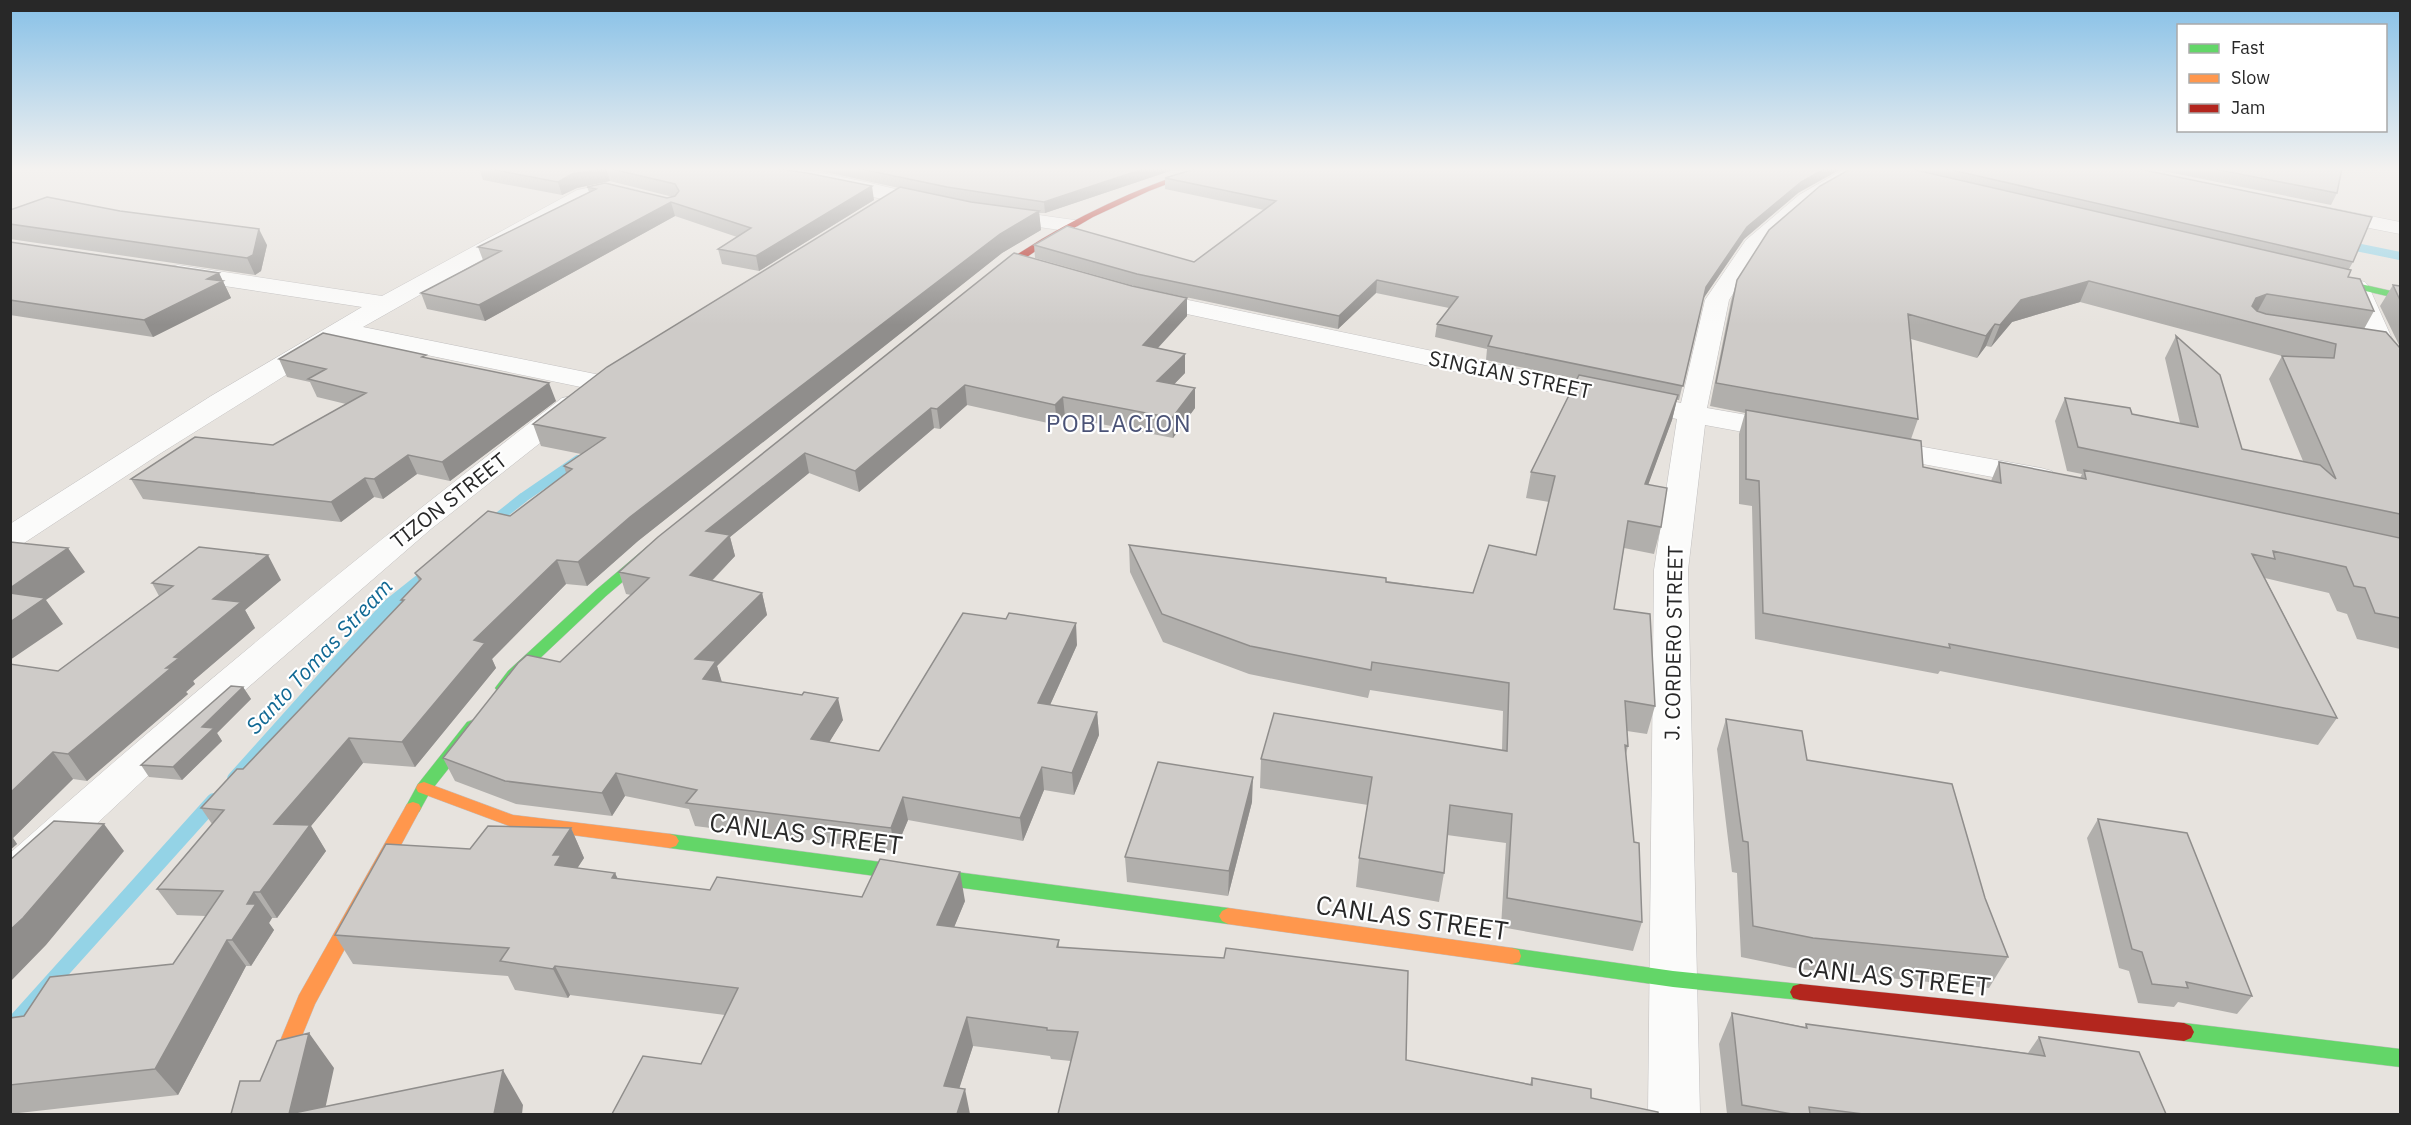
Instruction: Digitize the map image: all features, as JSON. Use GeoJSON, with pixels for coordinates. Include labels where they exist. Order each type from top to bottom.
{"type":"FeatureCollection","features":[{"type":"Feature","properties":{"kind":"street"},"geometry":{"type":"LineString","coordinates":[[10,538],[243,388],[342,330],[383,303],[535,220]]}},
{"type":"Feature","properties":{"kind":"street"},"geometry":{"type":"LineString","coordinates":[[1038,220],[1067,225]]}},
{"type":"Feature","properties":{"kind":"street"},"geometry":{"type":"LineString","coordinates":[[975,290],[1011,260],[1075,220]]}},
{"type":"Feature","properties":{"kind":"street","name":"J. CORDERO STREET"},"geometry":{"type":"LineString","coordinates":[[1674,1114],[1671,570],[1692,414],[1717,300],[1754,245],[1782,220]]}},
{"type":"Feature","properties":{"kind":"street"},"geometry":{"type":"LineString","coordinates":[[2362,220],[2400,228]]}},
{"type":"Feature","properties":{"kind":"street"},"geometry":{"type":"LineString","coordinates":[[1011,260],[1045,270]]}},
{"type":"Feature","properties":{"kind":"street"},"geometry":{"type":"LineString","coordinates":[[159,269],[383,303]]}},
{"type":"Feature","properties":{"kind":"street"},"geometry":{"type":"LineString","coordinates":[[2310,276],[2400,296]]}},
{"type":"Feature","properties":{"kind":"street"},"geometry":{"type":"LineString","coordinates":[[2356,287],[2370,344],[2400,366]]}},
{"type":"Feature","properties":{"kind":"street","name":"SINGIAN STREET"},"geometry":{"type":"LineString","coordinates":[[1122,292],[1692,414],[1808,435]]}},
{"type":"Feature","properties":{"kind":"street","name":"TIZON STREET"},"geometry":{"type":"LineString","coordinates":[[10,879],[155,746],[420,522],[610,376],[342,330]]}},
{"type":"Feature","properties":{"kind":"street"},"geometry":{"type":"LineString","coordinates":[[1854,443],[2061,481]]}},
{"type":"Feature","properties":{"kind":"street"},"geometry":{"type":"LineString","coordinates":[[260,1114],[306,1001],[424,788],[513,675],[601,593],[661,543]]}},
{"type":"Feature","properties":{"kind":"street","name":"CANLAS STREET"},"geometry":{"type":"LineString","coordinates":[[424,788],[512,821],[957,878],[1673,979],[2112,1023],[2400,1058]]}},
{"type":"Feature","properties":{"kind":"building"},"geometry":{"type":"Polygon","coordinates":[[[10,220],[193,220],[259,229],[253,255],[247,258],[10,224],[10,220]]]}},
{"type":"Feature","properties":{"kind":"building"},"geometry":{"type":"Polygon","coordinates":[[[532,220],[637,220],[479,305],[421,293],[501,251],[478,247],[532,220]]]}},
{"type":"Feature","properties":{"kind":"building"},"geometry":{"type":"Polygon","coordinates":[[[728,220],[815,220],[756,256],[718,249],[751,228],[728,220]]]}},
{"type":"Feature","properties":{"kind":"building"},"geometry":{"type":"Polygon","coordinates":[[[845,220],[1023,220],[1000,234],[630,517],[578,562],[557,560],[474,640],[485,643],[402,742],[349,738],[274,824],[310,825],[260,892],[254,892],[247,904],[256,904],[232,940],[227,940],[155,1069],[10,1085],[10,1018],[24,1016],[50,977],[173,964],[223,891],[157,889],[224,810],[201,808],[237,769],[243,769],[404,600],[401,600],[421,579],[415,573],[488,511],[510,516],[572,469],[564,466],[605,438],[533,424],[607,367],[845,220]]]}},
{"type":"Feature","properties":{"kind":"building"},"geometry":{"type":"Polygon","coordinates":[[[1250,220],[1755,220],[1747,227],[1706,287],[1683,386],[1488,346],[1492,336],[1437,324],[1458,297],[1377,280],[1339,316],[1137,274],[1034,245],[1067,226],[1194,262],[1250,220]]]}},
{"type":"Feature","properties":{"kind":"building"},"geometry":{"type":"Polygon","coordinates":[[[1780,220],[2136,220],[2351,270],[2348,277],[2360,279],[2374,311],[2267,294],[2256,298],[2252,306],[2257,311],[2266,314],[2386,332],[2400,348],[2400,514],[2078,447],[2065,398],[2130,408],[2132,414],[2198,427],[2176,336],[2220,375],[2242,449],[2320,465],[2336,479],[2282,356],[2334,358],[2336,344],[2089,281],[2021,300],[2000,325],[1995,324],[1986,336],[1908,314],[1918,419],[1716,383],[1737,280],[1769,230],[1780,220]]]}},
{"type":"Feature","properties":{"kind":"building"},"geometry":{"type":"Polygon","coordinates":[[[2172,220],[2371,220],[2353,262],[2172,220]]]}},
{"type":"Feature","properties":{"kind":"building"},"geometry":{"type":"Polygon","coordinates":[[[10,242],[219,273],[207,279],[223,281],[144,320],[10,300],[10,242]]]}},
{"type":"Feature","properties":{"kind":"building"},"geometry":{"type":"Polygon","coordinates":[[[1014,253],[1132,286],[1187,298],[1143,345],[1185,354],[1157,381],[1195,388],[1172,418],[1063,397],[1055,405],[965,385],[937,409],[931,408],[855,471],[805,453],[706,531],[730,535],[690,575],[762,593],[695,659],[716,661],[703,679],[802,695],[804,692],[838,698],[811,739],[879,751],[963,613],[1006,619],[1009,613],[1076,623],[1038,703],[1097,712],[1072,773],[1042,767],[1020,818],[903,797],[891,828],[686,803],[697,790],[616,773],[602,793],[505,781],[443,758],[518,663],[527,655],[560,662],[649,578],[619,572],[658,537],[1014,253]]]}},
{"type":"Feature","properties":{"kind":"building"},"geometry":{"type":"Polygon","coordinates":[[[2393,285],[2400,286],[2400,300],[2393,285]]]}},
{"type":"Feature","properties":{"kind":"building"},"geometry":{"type":"Polygon","coordinates":[[[323,333],[426,355],[422,357],[549,383],[442,462],[408,455],[374,479],[365,478],[331,502],[131,479],[195,437],[273,445],[366,393],[308,379],[326,369],[279,359],[323,333]]]}},
{"type":"Feature","properties":{"kind":"building"},"geometry":{"type":"Polygon","coordinates":[[[1579,375],[1678,395],[1645,484],[1667,488],[1661,527],[1628,521],[1614,609],[1650,614],[1655,706],[1625,701],[1628,746],[1625,745],[1634,842],[1639,843],[1642,922],[1507,898],[1512,814],[1450,805],[1444,873],[1359,858],[1372,777],[1261,759],[1274,713],[1507,751],[1509,683],[1372,662],[1371,670],[1250,646],[1162,614],[1129,545],[1386,578],[1386,582],[1473,593],[1489,545],[1536,555],[1555,476],[1531,472],[1579,375]]]}},
{"type":"Feature","properties":{"kind":"building"},"geometry":{"type":"Polygon","coordinates":[[[1746,410],[1921,441],[1923,467],[2001,483],[1999,462],[2086,479],[2084,470],[2400,538],[2400,618],[2375,613],[2365,588],[2354,586],[2346,567],[2273,551],[2275,559],[2252,554],[2337,718],[1949,644],[1950,648],[1763,613],[1759,481],[1746,479],[1746,410]]]}},
{"type":"Feature","properties":{"kind":"building"},"geometry":{"type":"Polygon","coordinates":[[[10,542],[68,548],[10,588],[10,542]]]}},
{"type":"Feature","properties":{"kind":"building"},"geometry":{"type":"Polygon","coordinates":[[[199,547],[268,555],[213,599],[241,602],[174,657],[179,658],[166,668],[171,668],[68,754],[53,752],[10,793],[10,664],[58,671],[173,586],[152,583],[199,547]]]}},
{"type":"Feature","properties":{"kind":"building"},"geometry":{"type":"Polygon","coordinates":[[[10,593],[45,598],[10,622],[10,593]]]}},
{"type":"Feature","properties":{"kind":"building"},"geometry":{"type":"Polygon","coordinates":[[[231,686],[243,687],[202,727],[214,728],[173,767],[141,765],[231,686]]]}},
{"type":"Feature","properties":{"kind":"building"},"geometry":{"type":"Polygon","coordinates":[[[1726,719],[1802,731],[1807,760],[1952,784],[1985,898],[2008,957],[1813,938],[1753,926],[1748,842],[1743,841],[1726,719]]]}},
{"type":"Feature","properties":{"kind":"building"},"geometry":{"type":"Polygon","coordinates":[[[1158,762],[1253,777],[1229,871],[1125,857],[1158,762]]]}},
{"type":"Feature","properties":{"kind":"building"},"geometry":{"type":"Polygon","coordinates":[[[2098,819],[2187,833],[2252,996],[2186,982],[2188,988],[2152,984],[2142,952],[2132,949],[2098,819]]]}},
{"type":"Feature","properties":{"kind":"building"},"geometry":{"type":"Polygon","coordinates":[[[54,821],[104,824],[10,930],[10,860],[54,821]]]}},
{"type":"Feature","properties":{"kind":"building"},"geometry":{"type":"Polygon","coordinates":[[[488,826],[571,828],[553,855],[561,855],[555,865],[615,873],[612,878],[710,890],[717,877],[862,897],[880,859],[960,872],[937,925],[1059,940],[1057,947],[1224,958],[1226,948],[1408,971],[1406,1060],[1532,1085],[1532,1078],[1591,1089],[1591,1098],[1658,1112],[1658,1114],[1058,1114],[1078,1032],[1047,1030],[1047,1028],[967,1017],[944,1086],[965,1089],[957,1114],[612,1114],[643,1056],[701,1064],[738,988],[555,966],[553,969],[500,961],[509,948],[335,935],[386,844],[470,849],[488,826]]]}},
{"type":"Feature","properties":{"kind":"building"},"geometry":{"type":"Polygon","coordinates":[[[1732,1013],[1807,1028],[1806,1024],[2045,1056],[2039,1037],[2139,1052],[2166,1114],[1863,1114],[1809,1107],[1810,1114],[1792,1114],[1742,1105],[1732,1013]]]}},
{"type":"Feature","properties":{"kind":"building"},"geometry":{"type":"Polygon","coordinates":[[[309,1033],[289,1114],[231,1114],[240,1081],[260,1081],[277,1041],[309,1033]]]}},
{"type":"Feature","properties":{"kind":"building"},"geometry":{"type":"Polygon","coordinates":[[[503,1070],[494,1114],[289,1114],[503,1070]]]}},
{"type":"Feature","properties":{"kind":"waterway","name":"Santo Tomas Stream"},"geometry":{"type":"LineString","coordinates":[[2346,245],[2400,256]]}},
{"type":"Feature","properties":{"kind":"waterway","name":"Santo Tomas Stream"},"geometry":{"type":"LineString","coordinates":[[490,524],[524,497],[578,460]]}},
{"type":"Feature","properties":{"kind":"waterway","name":"Santo Tomas Stream"},"geometry":{"type":"LineString","coordinates":[[234,779],[389,606],[428,575]]}},
{"type":"Feature","properties":{"kind":"waterway","name":"Santo Tomas Stream"},"geometry":{"type":"LineString","coordinates":[[10,1028],[214,801]]}},
{"type":"Feature","properties":{"kind":"traffic: fast"},"geometry":{"type":"LineString","coordinates":[[2321,278],[2400,296]]}},
{"type":"Feature","properties":{"kind":"traffic: fast"},"geometry":{"type":"LineString","coordinates":[[503,688],[513,675],[601,593],[654,548]]}},
{"type":"Feature","properties":{"kind":"traffic: fast"},"geometry":{"type":"LineString","coordinates":[[413,808],[424,788],[473,726]]}},
{"type":"Feature","properties":{"kind":"traffic: fast"},"geometry":{"type":"LineString","coordinates":[[670,841],[1228,916]]}},
{"type":"Feature","properties":{"kind":"traffic: fast"},"geometry":{"type":"LineString","coordinates":[[1512,956],[1673,979],[1800,992]]}},
{"type":"Feature","properties":{"kind":"traffic: fast"},"geometry":{"type":"LineString","coordinates":[[2184,1032],[2400,1058]]}},
{"type":"Feature","properties":{"kind":"traffic: slow"},"geometry":{"type":"LineString","coordinates":[[424,788],[512,821],[670,841]]}},
{"type":"Feature","properties":{"kind":"traffic: slow"},"geometry":{"type":"LineString","coordinates":[[260,1114],[306,1001],[413,808]]}},
{"type":"Feature","properties":{"kind":"traffic: slow"},"geometry":{"type":"LineString","coordinates":[[1228,916],[1512,956]]}},
{"type":"Feature","properties":{"kind":"traffic: jam"},"geometry":{"type":"LineString","coordinates":[[985,282],[1037,246],[1080,220]]}},
{"type":"Feature","properties":{"kind":"traffic: jam"},"geometry":{"type":"LineString","coordinates":[[1800,992],[2184,1032]]}},
{"type":"Feature","properties":{"kind":"district","name":"POBLACION"},"geometry":{"type":"Point","coordinates":[1119,424]}}]}
